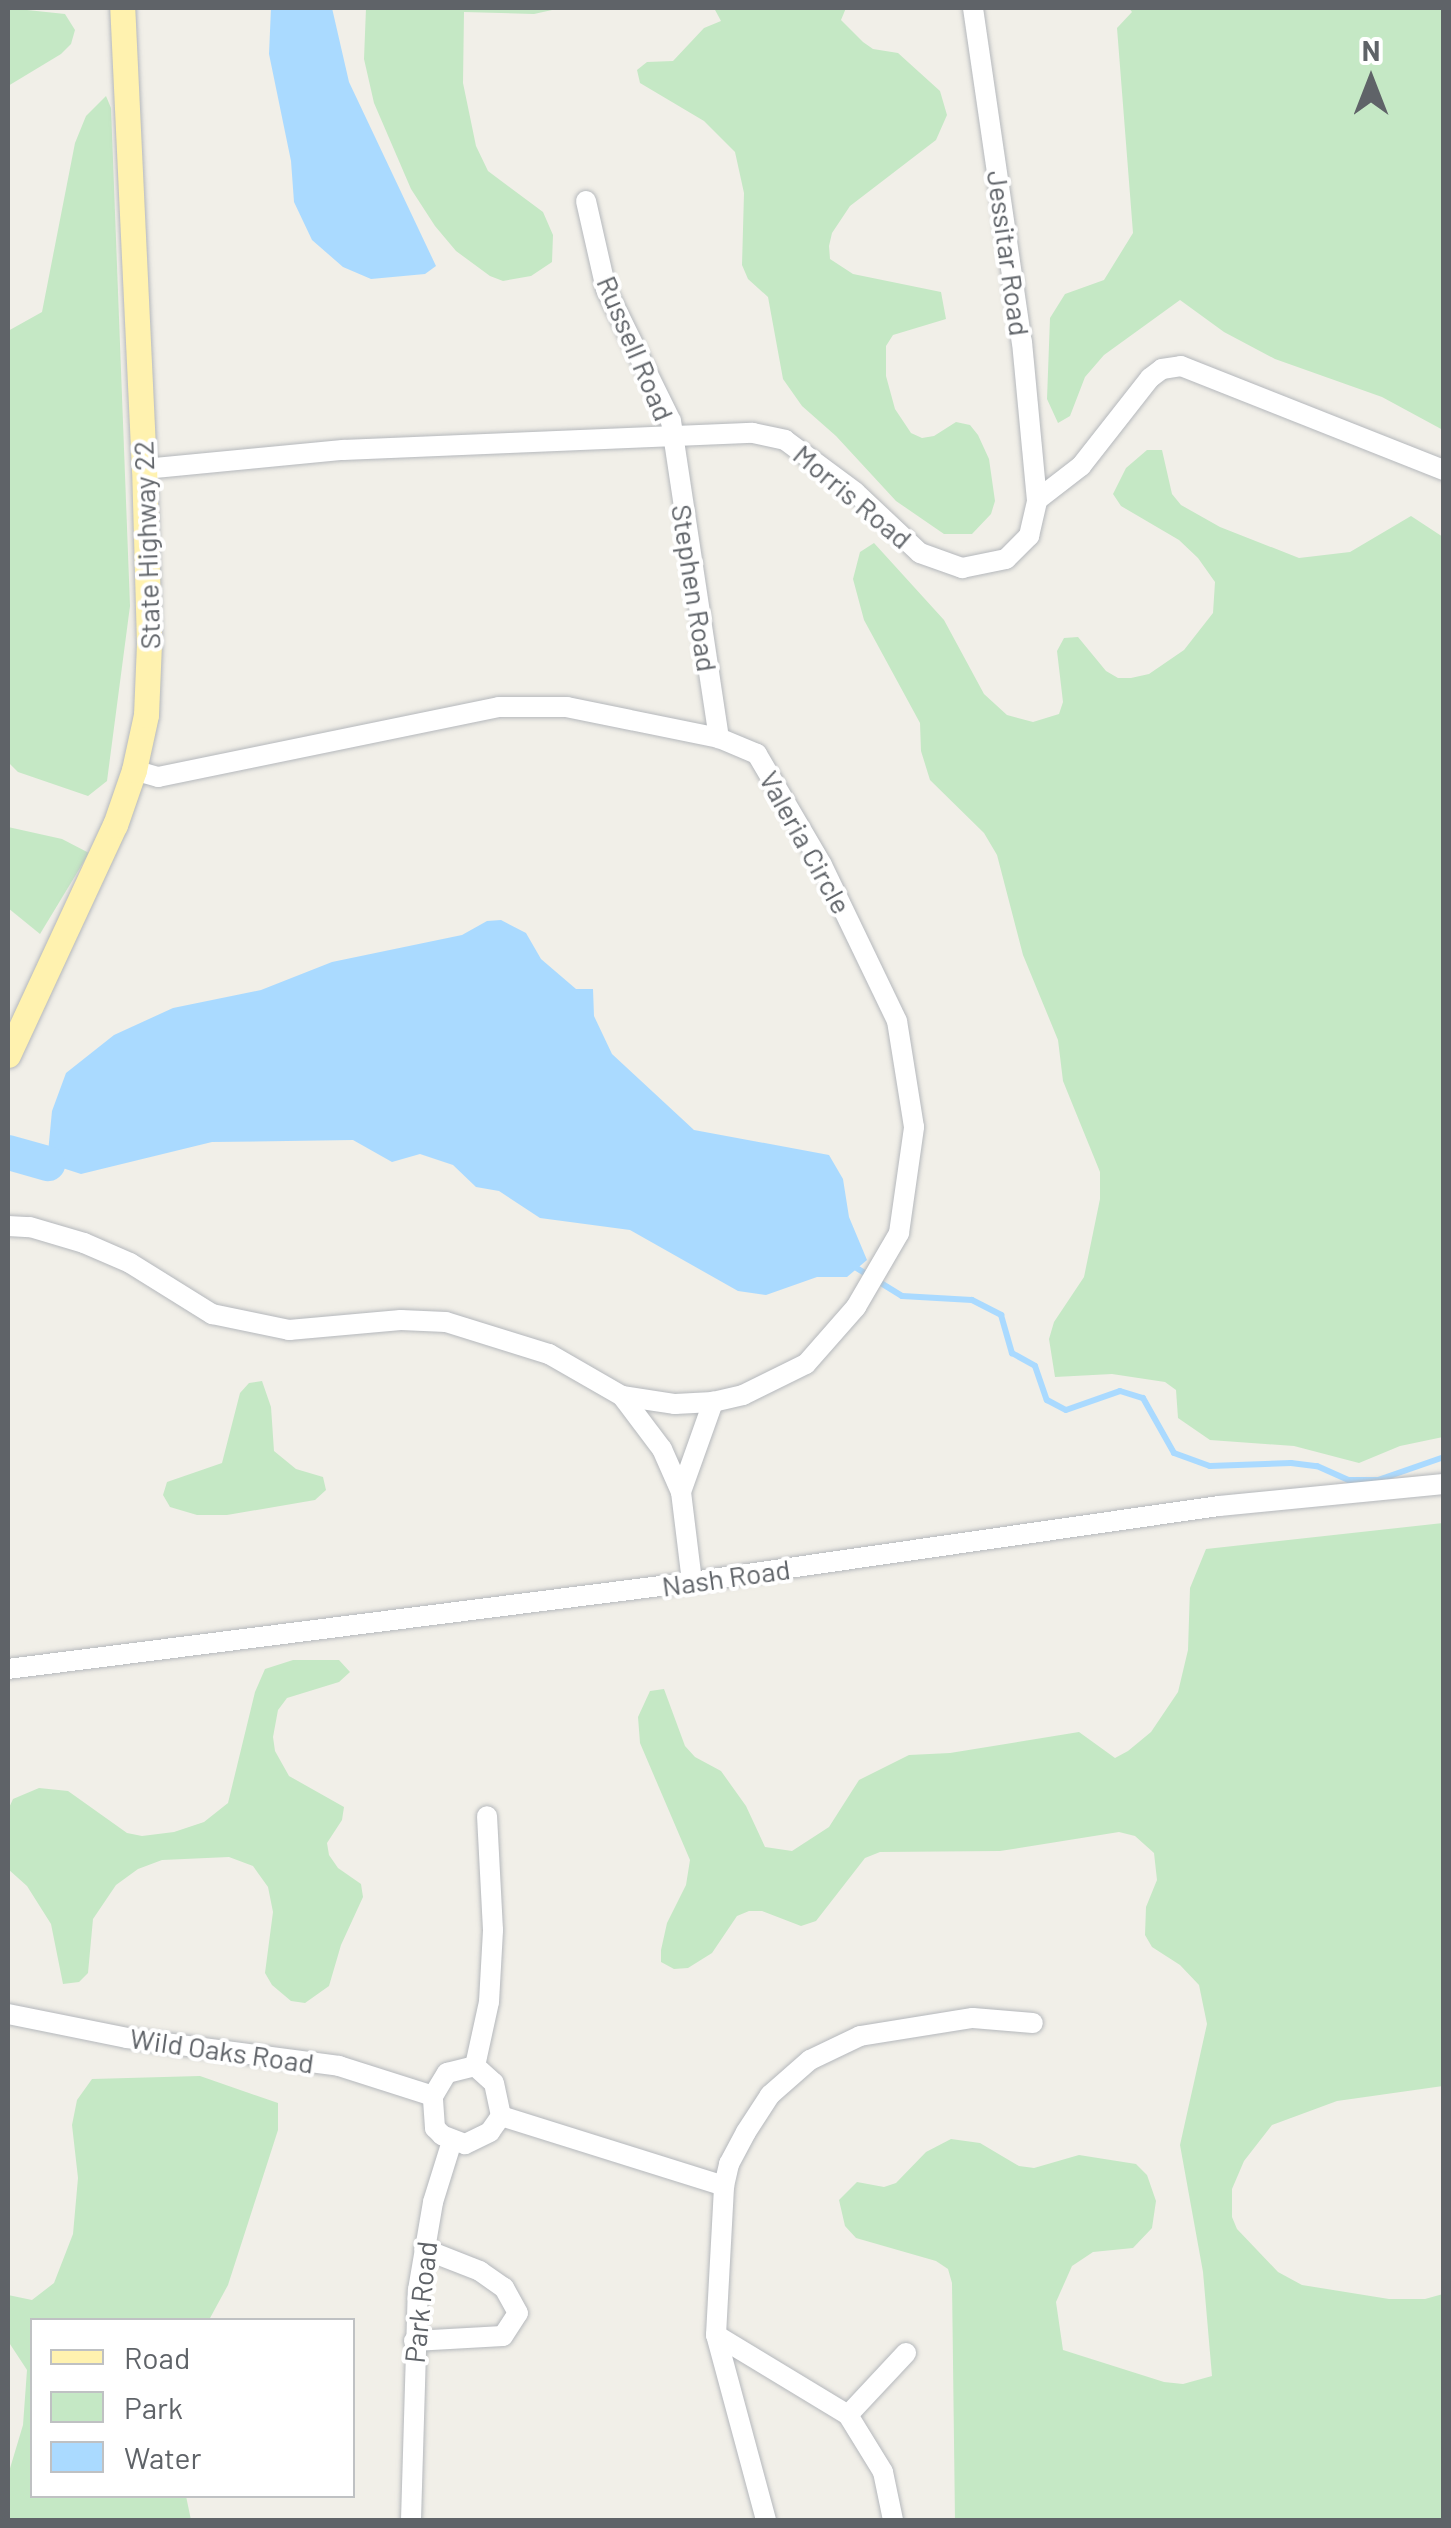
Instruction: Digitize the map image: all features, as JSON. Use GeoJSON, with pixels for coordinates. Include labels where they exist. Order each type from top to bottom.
{"type":"FeatureCollection","features":[{"type":"Feature","properties":{"kind":"main road","name":"State Highway 22"},"geometry":{"type":"LineString","coordinates":[[8,1055],[115,825],[134,770],[149,681],[144,469],[122,8]]}},
{"type":"Feature","properties":{"kind":"street","name":"Jessitar Road"},"geometry":{"type":"LineString","coordinates":[[972,8],[1022,342],[1037,500]]}},
{"type":"Feature","properties":{"kind":"street","name":"Russell Road"},"geometry":{"type":"LineString","coordinates":[[586,200],[606,289],[671,422],[671,437]]}},
{"type":"Feature","properties":{"kind":"street"},"geometry":{"type":"LineString","coordinates":[[1037,500],[1081,466],[1150,378],[1162,369],[1181,366],[1444,470]]}},
{"type":"Feature","properties":{"kind":"street","name":"Morris Road"},"geometry":{"type":"LineString","coordinates":[[144,469],[343,450],[753,432],[785,440],[855,492],[920,553],[962,568],[1006,559],[1030,536],[1037,500]]}},
{"type":"Feature","properties":{"kind":"street","name":"Stephen Road"},"geometry":{"type":"LineString","coordinates":[[671,437],[719,738]]}},
{"type":"Feature","properties":{"kind":"street","name":"Valeria Circle"},"geometry":{"type":"LineString","coordinates":[[8,1226],[30,1227],[84,1242],[130,1263],[212,1314],[289,1330],[401,1320],[446,1322],[549,1354],[622,1396],[675,1404],[713,1402],[743,1394],[806,1364],[856,1307],[900,1233],[914,1127],[897,1021],[822,865],[757,754],[719,738],[567,707],[499,707],[158,777],[134,770]]}},
{"type":"Feature","properties":{"kind":"street","name":"Valeria Circle"},"geometry":{"type":"LineString","coordinates":[[622,1396],[662,1449],[680,1492],[692,1582]]}},
{"type":"Feature","properties":{"kind":"street","name":"Valeria Circle"},"geometry":{"type":"LineString","coordinates":[[680,1492],[713,1402]]}},
{"type":"Feature","properties":{"kind":"street","name":"Nash Road"},"geometry":{"type":"LineString","coordinates":[[8,1669],[692,1582],[1220,1506],[1444,1484]]}},
{"type":"Feature","properties":{"kind":"street"},"geometry":{"type":"LineString","coordinates":[[474,2066],[489,2002],[493,1930],[488,1816]]}},
{"type":"Feature","properties":{"kind":"street","name":"Wild Oaks Road"},"geometry":{"type":"LineString","coordinates":[[8,2014],[127,2038],[339,2066],[433,2096]]}},
{"type":"Feature","properties":{"kind":"street"},"geometry":{"type":"LineString","coordinates":[[766,2520],[716,2336],[724,2186],[729,2164],[770,2095],[810,2060],[860,2036],[973,2018],[1034,2023]]}},
{"type":"Feature","properties":{"kind":"street"},"geometry":{"type":"LineString","coordinates":[[474,2066],[447,2073],[438,2082],[433,2096],[435,2128],[466,2144],[480,2139],[501,2116]]}},
{"type":"Feature","properties":{"kind":"street"},"geometry":{"type":"LineString","coordinates":[[474,2066],[494,2083],[501,2116]]}},
{"type":"Feature","properties":{"kind":"street"},"geometry":{"type":"LineString","coordinates":[[501,2116],[724,2186]]}},
{"type":"Feature","properties":{"kind":"street","name":"Park Road"},"geometry":{"type":"LineString","coordinates":[[411,2520],[414,2342],[424,2250],[452,2140]]}},
{"type":"Feature","properties":{"kind":"street"},"geometry":{"type":"LineString","coordinates":[[414,2342],[503,2336],[518,2312],[504,2288],[480,2271],[424,2250]]}},
{"type":"Feature","properties":{"kind":"street"},"geometry":{"type":"LineString","coordinates":[[716,2336],[848,2415],[883,2472],[893,2520]]}},
{"type":"Feature","properties":{"kind":"street"},"geometry":{"type":"LineString","coordinates":[[848,2415],[906,2354]]}},
{"type":"Feature","properties":{"kind":"green space"},"geometry":{"type":"Polygon","coordinates":[[[8,8],[65,14],[75,30],[71,44],[61,54],[8,86],[8,8]]]}},
{"type":"Feature","properties":{"kind":"green space"},"geometry":{"type":"Polygon","coordinates":[[[366,8],[561,8],[534,14],[464,12],[463,83],[476,146],[488,171],[543,212],[553,235],[552,262],[531,276],[503,281],[456,251],[435,226],[411,189],[374,103],[364,59],[366,8]]]}},
{"type":"Feature","properties":{"kind":"green space"},"geometry":{"type":"Polygon","coordinates":[[[714,8],[846,8],[841,20],[863,42],[873,49],[898,53],[940,91],[947,115],[936,140],[850,206],[832,233],[829,246],[830,259],[853,274],[941,292],[946,319],[893,335],[886,346],[886,376],[895,409],[911,433],[922,438],[934,436],[956,422],[970,425],[978,435],[989,459],[995,501],[991,514],[972,534],[944,534],[896,501],[836,436],[802,406],[783,379],[768,297],[748,279],[742,265],[744,193],[735,152],[704,121],[640,83],[637,70],[647,62],[673,61],[704,28],[721,21],[714,8]]]}},
{"type":"Feature","properties":{"kind":"green space"},"geometry":{"type":"Polygon","coordinates":[[[1129,8],[1443,8],[1443,430],[1382,397],[1275,359],[1224,332],[1180,300],[1104,355],[1085,377],[1070,416],[1058,423],[1047,399],[1050,318],[1065,294],[1104,280],[1133,233],[1117,28],[1132,12],[1129,8]]]}},
{"type":"Feature","properties":{"kind":"green space"},"geometry":{"type":"Polygon","coordinates":[[[106,96],[111,108],[130,606],[107,781],[88,796],[18,772],[8,762],[8,331],[42,312],[75,143],[86,116],[106,96]]]}},
{"type":"Feature","properties":{"kind":"green space"},"geometry":{"type":"Polygon","coordinates":[[[1147,450],[1162,450],[1172,494],[1181,505],[1220,527],[1299,558],[1350,552],[1411,516],[1443,537],[1443,1437],[1400,1446],[1359,1463],[1294,1446],[1210,1440],[1178,1418],[1176,1390],[1165,1382],[1112,1374],[1055,1377],[1049,1339],[1054,1322],[1084,1277],[1100,1199],[1100,1172],[1063,1081],[1058,1040],[1023,955],[997,855],[984,833],[930,780],[921,751],[920,723],[864,620],[853,579],[860,552],[874,543],[944,620],[984,694],[1007,715],[1033,722],[1059,714],[1063,702],[1057,651],[1064,638],[1078,637],[1106,671],[1118,678],[1131,678],[1149,674],[1184,650],[1213,613],[1215,582],[1198,558],[1179,540],[1121,506],[1113,494],[1126,468],[1147,450]]]}},
{"type":"Feature","properties":{"kind":"green space"},"geometry":{"type":"Polygon","coordinates":[[[8,827],[62,839],[89,853],[40,934],[8,908],[8,827]]]}},
{"type":"Feature","properties":{"kind":"green space"},"geometry":{"type":"Polygon","coordinates":[[[262,1381],[271,1407],[274,1451],[296,1469],[323,1477],[326,1490],[315,1500],[227,1515],[197,1515],[170,1507],[163,1495],[167,1482],[222,1463],[240,1393],[249,1383],[262,1381]]]}},
{"type":"Feature","properties":{"kind":"green space"},"geometry":{"type":"Polygon","coordinates":[[[1443,1523],[1443,2086],[1337,2101],[1272,2125],[1244,2161],[1232,2189],[1232,2217],[1237,2229],[1278,2272],[1302,2285],[1389,2299],[1425,2299],[1443,2294],[1443,2520],[955,2520],[952,2283],[948,2269],[936,2261],[856,2238],[845,2226],[839,2200],[857,2182],[884,2187],[896,2183],[926,2152],[951,2139],[980,2143],[1019,2166],[1034,2168],[1079,2155],[1136,2164],[1147,2175],[1156,2201],[1152,2228],[1133,2248],[1093,2252],[1072,2266],[1056,2302],[1063,2350],[1164,2382],[1183,2384],[1212,2376],[1203,2272],[1180,2145],[1207,2024],[1199,1985],[1180,1965],[1152,1947],[1145,1935],[1146,1907],[1157,1880],[1154,1853],[1135,1836],[1119,1832],[1000,1851],[880,1852],[865,1858],[816,1921],[801,1926],[762,1911],[749,1911],[737,1916],[712,1953],[688,1968],[674,1969],[661,1962],[661,1950],[667,1923],[686,1885],[690,1860],[640,1743],[638,1717],[650,1691],[664,1689],[685,1746],[695,1757],[721,1771],[746,1806],[765,1847],[792,1851],[829,1827],[859,1780],[909,1755],[950,1753],[1079,1732],[1115,1758],[1128,1751],[1151,1732],[1178,1692],[1188,1650],[1190,1588],[1206,1549],[1443,1523]]]}},
{"type":"Feature","properties":{"kind":"green space"},"geometry":{"type":"Polygon","coordinates":[[[293,1660],[339,1660],[350,1672],[339,1682],[287,1698],[278,1710],[273,1737],[275,1751],[289,1776],[344,1807],[342,1820],[327,1843],[329,1855],[338,1868],[361,1884],[363,1897],[341,1945],[329,1986],[305,2003],[291,2001],[272,1985],[265,1973],[273,1912],[268,1887],[253,1866],[229,1857],[162,1860],[138,1869],[116,1885],[93,1919],[88,1973],[79,1982],[63,1984],[51,1924],[27,1886],[8,1869],[8,1810],[13,1799],[39,1788],[68,1791],[127,1833],[142,1836],[174,1832],[204,1822],[228,1803],[255,1692],[265,1669],[293,1660]]]}},
{"type":"Feature","properties":{"kind":"green space"},"geometry":{"type":"Polygon","coordinates":[[[200,2076],[278,2103],[278,2130],[228,2285],[210,2318],[30,2318],[30,2498],[186,2498],[191,2520],[8,2520],[8,2475],[23,2425],[27,2370],[8,2341],[8,2295],[32,2300],[54,2283],[73,2234],[78,2178],[72,2125],[77,2100],[92,2079],[200,2076]]]}},
{"type":"Feature","properties":{"kind":"water"},"geometry":{"type":"Polygon","coordinates":[[[271,8],[332,8],[349,82],[436,266],[425,274],[371,279],[343,267],[312,240],[294,202],[291,161],[269,54],[271,8]]]}},
{"type":"Feature","properties":{"kind":"water"},"geometry":{"type":"Polygon","coordinates":[[[501,920],[526,933],[541,959],[576,989],[593,989],[594,1016],[612,1054],[694,1130],[829,1155],[843,1179],[849,1217],[867,1260],[847,1277],[817,1277],[766,1295],[738,1291],[630,1230],[540,1218],[499,1191],[476,1187],[453,1165],[420,1154],[392,1162],[353,1140],[212,1142],[81,1174],[47,1163],[52,1111],[66,1073],[114,1035],[173,1008],[261,990],[332,962],[462,935],[487,921],[501,920]]]}},
{"type":"Feature","properties":{"kind":"waterway"},"geometry":{"type":"LineString","coordinates":[[8,1152],[47,1163]]}},
{"type":"Feature","properties":{"kind":"waterway"},"geometry":{"type":"LineString","coordinates":[[855,1267],[902,1296],[972,1300],[1001,1315],[1012,1353],[1035,1366],[1047,1400],[1066,1410],[1120,1391],[1143,1398],[1174,1453],[1210,1466],[1291,1463],[1317,1466],[1349,1480],[1378,1480],[1444,1457]]}}]}
